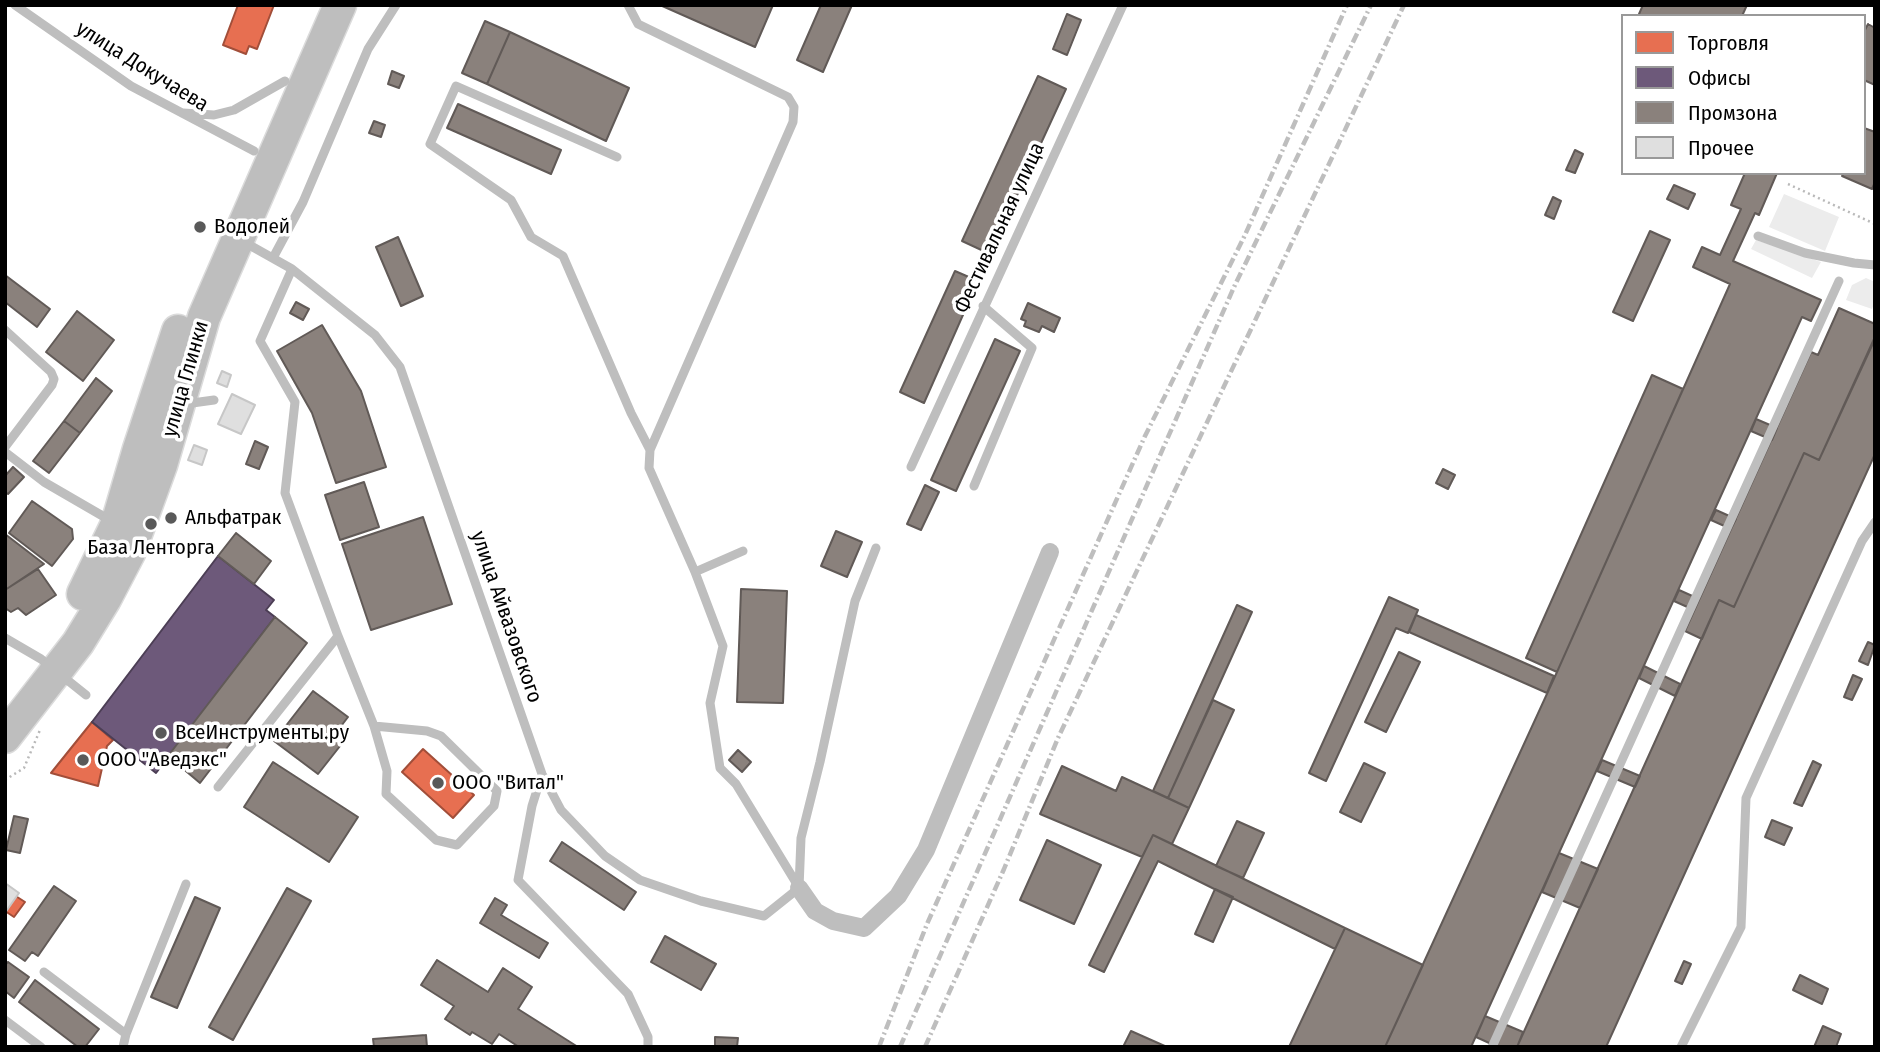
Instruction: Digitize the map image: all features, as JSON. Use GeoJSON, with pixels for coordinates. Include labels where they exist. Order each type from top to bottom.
{"type":"FeatureCollection","features":[{"type":"Feature","properties":{"kind":"highway","name":"улица Глинки"},"geometry":{"type":"LineString","coordinates":[[5,703],[49,665],[105,599],[129,553],[161,465],[204,317],[238,238],[285,81],[319,5]]}},
{"type":"Feature","properties":{"kind":"highway","name":"улица Глинки"},"geometry":{"type":"LineString","coordinates":[[5,737],[49,665],[61,631],[91,580],[117,524],[190,295],[340,5]]}},
{"type":"Feature","properties":{"kind":"street"},"geometry":{"type":"LineString","coordinates":[[799,888],[815,911],[833,921],[864,928],[898,897],[926,850],[1050,552]]}},
{"type":"Feature","properties":{"kind":"lane","name":"улица Докучаева"},"geometry":{"type":"LineString","coordinates":[[15,5],[131,86],[263,156]]}},
{"type":"Feature","properties":{"kind":"lane"},"geometry":{"type":"LineString","coordinates":[[274,257],[303,202],[368,49],[396,5]]}},
{"type":"Feature","properties":{"kind":"lane"},"geometry":{"type":"LineString","coordinates":[[628,5],[638,24],[788,97],[794,107],[793,122],[650,450],[649,468],[695,572],[723,646],[710,703],[720,768],[736,784],[799,888]]}},
{"type":"Feature","properties":{"kind":"lane","name":"Фестивальная улица"},"geometry":{"type":"LineString","coordinates":[[911,467],[1123,5]]}},
{"type":"Feature","properties":{"kind":"lane"},"geometry":{"type":"LineString","coordinates":[[178,113],[214,115],[234,110],[285,81]]}},
{"type":"Feature","properties":{"kind":"lane"},"geometry":{"type":"LineString","coordinates":[[617,157],[456,86],[430,144],[511,200],[531,237],[563,256],[631,413],[650,450]]}},
{"type":"Feature","properties":{"kind":"lane"},"geometry":{"type":"LineString","coordinates":[[1758,236],[1805,253],[1854,264],[1875,265]]}},
{"type":"Feature","properties":{"kind":"lane","name":"улица Айвазовского"},"geometry":{"type":"LineString","coordinates":[[238,238],[292,269],[375,335],[400,367],[542,774],[561,810],[605,856],[640,880],[701,901],[764,916],[799,888]]}},
{"type":"Feature","properties":{"kind":"lane"},"geometry":{"type":"LineString","coordinates":[[292,269],[260,341],[295,402],[285,493],[374,726],[387,771],[386,794],[436,840],[457,845],[494,806],[497,791],[441,736],[427,731],[374,726]]}},
{"type":"Feature","properties":{"kind":"lane"},"geometry":{"type":"LineString","coordinates":[[1492,1047],[1839,281]]}},
{"type":"Feature","properties":{"kind":"lane"},"geometry":{"type":"LineString","coordinates":[[974,486],[1032,348],[983,306]]}},
{"type":"Feature","properties":{"kind":"lane"},"geometry":{"type":"LineString","coordinates":[[5,330],[51,372],[54,379],[52,386],[5,450],[44,482],[117,524]]}},
{"type":"Feature","properties":{"kind":"lane"},"geometry":{"type":"LineString","coordinates":[[178,405],[214,400]]}},
{"type":"Feature","properties":{"kind":"lane"},"geometry":{"type":"LineString","coordinates":[[1681,1047],[1741,927],[1746,798],[1862,541],[1875,522]]}},
{"type":"Feature","properties":{"kind":"lane"},"geometry":{"type":"LineString","coordinates":[[799,888],[801,838],[855,601],[876,548]]}},
{"type":"Feature","properties":{"kind":"lane"},"geometry":{"type":"LineString","coordinates":[[695,572],[743,551]]}},
{"type":"Feature","properties":{"kind":"lane"},"geometry":{"type":"LineString","coordinates":[[218,787],[338,636]]}},
{"type":"Feature","properties":{"kind":"lane"},"geometry":{"type":"LineString","coordinates":[[5,638],[49,665],[86,695]]}},
{"type":"Feature","properties":{"kind":"lane"},"geometry":{"type":"LineString","coordinates":[[542,774],[532,806],[518,880],[628,994],[648,1037],[648,1047]]}},
{"type":"Feature","properties":{"kind":"lane"},"geometry":{"type":"LineString","coordinates":[[123,1047],[125,1034],[186,884]]}},
{"type":"Feature","properties":{"kind":"lane"},"geometry":{"type":"LineString","coordinates":[[44,972],[125,1034]]}},
{"type":"Feature","properties":{"kind":"lane"},"geometry":{"type":"LineString","coordinates":[[5,1020],[41,1047]]}},
{"type":"Feature","properties":{"kind":"path"},"geometry":{"type":"LineString","coordinates":[[1788,184],[1875,224]]}},
{"type":"Feature","properties":{"kind":"shaded area"},"geometry":{"type":"Polygon","coordinates":[[[1784,194],[1839,217],[1825,251],[1769,227],[1784,194]]]}},
{"type":"Feature","properties":{"kind":"shaded area"},"geometry":{"type":"Polygon","coordinates":[[[1756,240],[1821,262],[1812,278],[1751,249],[1756,240]]]}},
{"type":"Feature","properties":{"kind":"shaded area"},"geometry":{"type":"Polygon","coordinates":[[[1866,278],[1875,282],[1875,302],[1872,309],[1846,300],[1852,285],[1866,278]]]}},
{"type":"Feature","properties":{"kind":"building: Торговля"},"geometry":{"type":"Polygon","coordinates":[[[238,5],[274,5],[257,49],[249,46],[246,54],[223,45],[238,5]]]}},
{"type":"Feature","properties":{"kind":"building: Торговля","name":"ООО \"Аведэкс\""},"geometry":{"type":"Polygon","coordinates":[[[92,722],[113,740],[107,746],[98,786],[51,773],[92,722]]]}},
{"type":"Feature","properties":{"kind":"building: Торговля","name":"ООО \"Витал\""},"geometry":{"type":"Polygon","coordinates":[[[423,749],[474,795],[453,818],[402,772],[423,749]]]}},
{"type":"Feature","properties":{"kind":"building: Торговля"},"geometry":{"type":"Polygon","coordinates":[[[11,893],[25,902],[14,917],[5,911],[5,901],[11,893]]]}},
{"type":"Feature","properties":{"kind":"building: Офисы","name":"ООО \"Аведэкс\""},"geometry":{"type":"Polygon","coordinates":[[[218,556],[274,600],[266,610],[275,617],[156,773],[92,722],[218,556]]]}},
{"type":"Feature","properties":{"kind":"building: Промзона"},"geometry":{"type":"Polygon","coordinates":[[[660,5],[773,5],[755,47],[660,5]]]}},
{"type":"Feature","properties":{"kind":"building: Промзона"},"geometry":{"type":"Polygon","coordinates":[[[821,5],[852,5],[823,72],[797,60],[821,5]]]}},
{"type":"Feature","properties":{"kind":"building: Промзона"},"geometry":{"type":"Polygon","coordinates":[[[1643,5],[1747,5],[1743,14],[1639,14],[1643,5]]]}},
{"type":"Feature","properties":{"kind":"building: Промзона"},"geometry":{"type":"Polygon","coordinates":[[[1067,14],[1081,20],[1067,55],[1053,49],[1067,14]]]}},
{"type":"Feature","properties":{"kind":"building: Промзона"},"geometry":{"type":"Polygon","coordinates":[[[485,21],[510,32],[487,84],[462,73],[485,21]]]}},
{"type":"Feature","properties":{"kind":"building: Промзона"},"geometry":{"type":"Polygon","coordinates":[[[1868,24],[1875,28],[1875,85],[1866,81],[1868,24]]]}},
{"type":"Feature","properties":{"kind":"building: Промзона"},"geometry":{"type":"Polygon","coordinates":[[[510,32],[629,88],[606,141],[487,84],[510,32]]]}},
{"type":"Feature","properties":{"kind":"building: Промзона"},"geometry":{"type":"Polygon","coordinates":[[[392,71],[404,76],[399,88],[388,84],[392,71]]]}},
{"type":"Feature","properties":{"kind":"building: Промзона"},"geometry":{"type":"Polygon","coordinates":[[[1038,76],[1066,89],[990,254],[962,241],[1038,76]]]}},
{"type":"Feature","properties":{"kind":"building: Промзона"},"geometry":{"type":"Polygon","coordinates":[[[458,104],[561,150],[551,174],[447,128],[458,104]]]}},
{"type":"Feature","properties":{"kind":"building: Промзона"},"geometry":{"type":"Polygon","coordinates":[[[374,121],[385,125],[381,137],[369,133],[374,121]]]}},
{"type":"Feature","properties":{"kind":"building: Промзона"},"geometry":{"type":"Polygon","coordinates":[[[1866,129],[1875,132],[1875,182],[1872,189],[1842,176],[1866,175],[1866,129]]]}},
{"type":"Feature","properties":{"kind":"building: Промзона"},"geometry":{"type":"Polygon","coordinates":[[[1575,150],[1583,154],[1575,173],[1566,170],[1575,150]]]}},
{"type":"Feature","properties":{"kind":"building: Промзона"},"geometry":{"type":"Polygon","coordinates":[[[1744,175],[1776,175],[1759,215],[1755,213],[1733,261],[1821,300],[1811,321],[1802,317],[1471,1047],[1385,1047],[1557,672],[1730,284],[1693,267],[1702,247],[1720,255],[1741,209],[1731,205],[1744,175]]]}},
{"type":"Feature","properties":{"kind":"building: Промзона"},"geometry":{"type":"Polygon","coordinates":[[[1674,185],[1695,194],[1688,209],[1667,199],[1674,185]]]}},
{"type":"Feature","properties":{"kind":"building: Промзона"},"geometry":{"type":"Polygon","coordinates":[[[1553,197],[1561,201],[1554,219],[1545,215],[1553,197]]]}},
{"type":"Feature","properties":{"kind":"building: Промзона"},"geometry":{"type":"Polygon","coordinates":[[[1650,231],[1670,240],[1633,321],[1613,312],[1650,231]]]}},
{"type":"Feature","properties":{"kind":"building: Промзона"},"geometry":{"type":"Polygon","coordinates":[[[398,237],[423,296],[401,306],[376,247],[398,237]]]}},
{"type":"Feature","properties":{"kind":"building: Промзона"},"geometry":{"type":"Polygon","coordinates":[[[955,271],[978,281],[924,403],[900,392],[955,271]]]}},
{"type":"Feature","properties":{"kind":"building: Промзона"},"geometry":{"type":"Polygon","coordinates":[[[5,275],[50,309],[37,327],[5,302],[5,275]]]}},
{"type":"Feature","properties":{"kind":"building: Промзона"},"geometry":{"type":"Polygon","coordinates":[[[296,302],[309,309],[303,320],[290,313],[296,302]]]}},
{"type":"Feature","properties":{"kind":"building: Промзона"},"geometry":{"type":"Polygon","coordinates":[[[1028,303],[1060,318],[1054,332],[1042,326],[1039,332],[1024,326],[1026,321],[1021,319],[1028,303]]]}},
{"type":"Feature","properties":{"kind":"building: Промзона"},"geometry":{"type":"Polygon","coordinates":[[[1839,308],[1875,324],[1875,339],[1819,460],[1804,453],[1734,607],[1719,600],[1702,639],[1685,631],[1811,352],[1818,355],[1839,308]]]}},
{"type":"Feature","properties":{"kind":"building: Промзона"},"geometry":{"type":"Polygon","coordinates":[[[77,311],[114,340],[83,381],[46,352],[77,311]]]}},
{"type":"Feature","properties":{"kind":"building: Промзона"},"geometry":{"type":"Polygon","coordinates":[[[322,325],[361,391],[386,467],[336,483],[312,413],[277,351],[322,325]]]}},
{"type":"Feature","properties":{"kind":"building: Промзона"},"geometry":{"type":"Polygon","coordinates":[[[995,339],[1020,351],[956,491],[931,480],[995,339]]]}},
{"type":"Feature","properties":{"kind":"building: Промзона"},"geometry":{"type":"Polygon","coordinates":[[[1874,339],[1875,454],[1606,1047],[1517,1047],[1719,600],[1734,607],[1804,453],[1819,460],[1874,339]]]}},
{"type":"Feature","properties":{"kind":"building: Промзона"},"geometry":{"type":"Polygon","coordinates":[[[1652,375],[1683,389],[1557,672],[1526,658],[1652,375]]]}},
{"type":"Feature","properties":{"kind":"building: Промзона"},"geometry":{"type":"Polygon","coordinates":[[[96,378],[112,391],[80,433],[64,421],[96,378]]]}},
{"type":"Feature","properties":{"kind":"building: Промзона"},"geometry":{"type":"Polygon","coordinates":[[[1756,419],[1777,428],[1772,440],[1751,431],[1756,419]]]}},
{"type":"Feature","properties":{"kind":"building: Промзона"},"geometry":{"type":"Polygon","coordinates":[[[64,421],[80,433],[49,473],[33,461],[64,421]]]}},
{"type":"Feature","properties":{"kind":"building: Промзона"},"geometry":{"type":"Polygon","coordinates":[[[255,441],[268,447],[259,469],[246,464],[255,441]]]}},
{"type":"Feature","properties":{"kind":"building: Промзона"},"geometry":{"type":"Polygon","coordinates":[[[13,467],[24,477],[8,494],[5,492],[5,476],[13,467]]]}},
{"type":"Feature","properties":{"kind":"building: Промзона"},"geometry":{"type":"Polygon","coordinates":[[[1443,469],[1455,475],[1448,489],[1436,483],[1443,469]]]}},
{"type":"Feature","properties":{"kind":"building: Промзона"},"geometry":{"type":"Polygon","coordinates":[[[364,482],[379,527],[340,540],[325,495],[364,482]]]}},
{"type":"Feature","properties":{"kind":"building: Промзона"},"geometry":{"type":"Polygon","coordinates":[[[925,485],[939,492],[921,530],[907,524],[925,485]]]}},
{"type":"Feature","properties":{"kind":"building: Промзона"},"geometry":{"type":"Polygon","coordinates":[[[32,501],[72,529],[73,539],[52,566],[9,533],[32,501]]]}},
{"type":"Feature","properties":{"kind":"building: Промзона"},"geometry":{"type":"Polygon","coordinates":[[[1716,510],[1736,519],[1731,529],[1711,520],[1716,510]]]}},
{"type":"Feature","properties":{"kind":"building: Промзона"},"geometry":{"type":"Polygon","coordinates":[[[423,517],[452,604],[371,630],[342,544],[423,517]]]}},
{"type":"Feature","properties":{"kind":"building: Промзона"},"geometry":{"type":"Polygon","coordinates":[[[836,531],[862,542],[847,577],[821,566],[836,531]]]}},
{"type":"Feature","properties":{"kind":"building: Промзона"},"geometry":{"type":"Polygon","coordinates":[[[236,533],[271,561],[254,584],[218,556],[236,533]]]}},
{"type":"Feature","properties":{"kind":"building: Промзона"},"geometry":{"type":"Polygon","coordinates":[[[5,534],[44,564],[5,590],[5,534]]]}},
{"type":"Feature","properties":{"kind":"building: Промзона"},"geometry":{"type":"Polygon","coordinates":[[[38,569],[56,595],[26,615],[18,608],[11,612],[5,608],[5,590],[38,569]]]}},
{"type":"Feature","properties":{"kind":"building: Промзона"},"geometry":{"type":"Polygon","coordinates":[[[741,589],[787,591],[783,703],[737,702],[741,589]]]}},
{"type":"Feature","properties":{"kind":"building: Промзона"},"geometry":{"type":"Polygon","coordinates":[[[1679,590],[1699,599],[1694,610],[1674,601],[1679,590]]]}},
{"type":"Feature","properties":{"kind":"building: Промзона"},"geometry":{"type":"Polygon","coordinates":[[[1389,597],[1418,610],[1408,633],[1396,628],[1326,781],[1309,773],[1389,597]]]}},
{"type":"Feature","properties":{"kind":"building: Промзона"},"geometry":{"type":"Polygon","coordinates":[[[1237,605],[1252,612],[1168,798],[1153,791],[1237,605]]]}},
{"type":"Feature","properties":{"kind":"building: Промзона"},"geometry":{"type":"Polygon","coordinates":[[[1416,615],[1554,676],[1547,693],[1409,632],[1416,615]]]}},
{"type":"Feature","properties":{"kind":"building: Промзона"},"geometry":{"type":"Polygon","coordinates":[[[275,617],[307,643],[200,783],[168,756],[275,617]]]}},
{"type":"Feature","properties":{"kind":"building: Промзона"},"geometry":{"type":"Polygon","coordinates":[[[1868,642],[1875,645],[1868,665],[1859,661],[1868,642]]]}},
{"type":"Feature","properties":{"kind":"building: Промзона"},"geometry":{"type":"Polygon","coordinates":[[[1399,652],[1420,662],[1386,732],[1365,722],[1399,652]]]}},
{"type":"Feature","properties":{"kind":"building: Промзона"},"geometry":{"type":"Polygon","coordinates":[[[1644,666],[1680,684],[1675,696],[1639,678],[1644,666]]]}},
{"type":"Feature","properties":{"kind":"building: Промзона"},"geometry":{"type":"Polygon","coordinates":[[[1853,675],[1862,679],[1852,700],[1844,697],[1853,675]]]}},
{"type":"Feature","properties":{"kind":"building: Промзона"},"geometry":{"type":"Polygon","coordinates":[[[313,691],[348,717],[335,734],[344,741],[318,774],[274,741],[313,691]]]}},
{"type":"Feature","properties":{"kind":"building: Промзона"},"geometry":{"type":"Polygon","coordinates":[[[1213,700],[1234,710],[1189,808],[1168,798],[1213,700]]]}},
{"type":"Feature","properties":{"kind":"building: Промзона"},"geometry":{"type":"Polygon","coordinates":[[[738,750],[751,762],[742,772],[729,760],[738,750]]]}},
{"type":"Feature","properties":{"kind":"building: Промзона"},"geometry":{"type":"Polygon","coordinates":[[[1602,760],[1640,776],[1635,787],[1597,771],[1602,760]]]}},
{"type":"Feature","properties":{"kind":"building: Промзона"},"geometry":{"type":"Polygon","coordinates":[[[1813,761],[1821,765],[1802,806],[1794,803],[1813,761]]]}},
{"type":"Feature","properties":{"kind":"building: Промзона"},"geometry":{"type":"Polygon","coordinates":[[[273,762],[358,817],[329,862],[244,807],[273,762]]]}},
{"type":"Feature","properties":{"kind":"building: Промзона"},"geometry":{"type":"Polygon","coordinates":[[[1364,763],[1385,773],[1361,822],[1340,812],[1364,763]]]}},
{"type":"Feature","properties":{"kind":"building: Промзона"},"geometry":{"type":"Polygon","coordinates":[[[1062,766],[1116,791],[1122,777],[1189,808],[1172,844],[1153,835],[1142,857],[1040,814],[1062,766]]]}},
{"type":"Feature","properties":{"kind":"building: Промзона"},"geometry":{"type":"Polygon","coordinates":[[[14,816],[28,819],[20,853],[6,850],[14,816]]]}},
{"type":"Feature","properties":{"kind":"building: Промзона"},"geometry":{"type":"Polygon","coordinates":[[[1772,820],[1792,828],[1784,845],[1765,837],[1772,820]]]}},
{"type":"Feature","properties":{"kind":"building: Промзона"},"geometry":{"type":"Polygon","coordinates":[[[1237,821],[1264,833],[1243,878],[1216,866],[1237,821]]]}},
{"type":"Feature","properties":{"kind":"building: Промзона"},"geometry":{"type":"Polygon","coordinates":[[[1153,835],[1345,928],[1335,949],[1158,861],[1104,972],[1089,965],[1153,835]]]}},
{"type":"Feature","properties":{"kind":"building: Промзона"},"geometry":{"type":"Polygon","coordinates":[[[1047,840],[1101,865],[1074,924],[1020,900],[1047,840]]]}},
{"type":"Feature","properties":{"kind":"building: Промзона"},"geometry":{"type":"Polygon","coordinates":[[[562,842],[636,892],[624,910],[550,861],[562,842]]]}},
{"type":"Feature","properties":{"kind":"building: Промзона"},"geometry":{"type":"Polygon","coordinates":[[[1559,853],[1598,869],[1580,908],[1542,892],[1559,853]]]}},
{"type":"Feature","properties":{"kind":"building: Промзона"},"geometry":{"type":"Polygon","coordinates":[[[54,886],[76,901],[38,956],[32,952],[25,961],[9,950],[54,886]]]}},
{"type":"Feature","properties":{"kind":"building: Промзона"},"geometry":{"type":"Polygon","coordinates":[[[287,888],[311,901],[233,1040],[209,1027],[287,888]]]}},
{"type":"Feature","properties":{"kind":"building: Промзона"},"geometry":{"type":"Polygon","coordinates":[[[1215,889],[1233,897],[1213,942],[1195,934],[1215,889]]]}},
{"type":"Feature","properties":{"kind":"building: Промзона"},"geometry":{"type":"Polygon","coordinates":[[[195,897],[220,908],[177,1008],[151,997],[195,897]]]}},
{"type":"Feature","properties":{"kind":"building: Промзона"},"geometry":{"type":"Polygon","coordinates":[[[495,898],[507,905],[501,915],[548,943],[539,958],[480,923],[495,898]]]}},
{"type":"Feature","properties":{"kind":"building: Промзона"},"geometry":{"type":"Polygon","coordinates":[[[1345,928],[1423,965],[1385,1047],[1289,1047],[1345,928]]]}},
{"type":"Feature","properties":{"kind":"building: Промзона"},"geometry":{"type":"Polygon","coordinates":[[[665,936],[716,964],[701,990],[651,962],[665,936]]]}},
{"type":"Feature","properties":{"kind":"building: Промзона"},"geometry":{"type":"Polygon","coordinates":[[[437,960],[488,992],[503,968],[532,987],[518,1009],[578,1047],[519,1047],[499,1034],[492,1044],[472,1032],[470,1035],[445,1019],[454,1006],[421,985],[437,960]]]}},
{"type":"Feature","properties":{"kind":"building: Промзона"},"geometry":{"type":"Polygon","coordinates":[[[1684,961],[1691,964],[1682,984],[1675,981],[1684,961]]]}},
{"type":"Feature","properties":{"kind":"building: Промзона"},"geometry":{"type":"Polygon","coordinates":[[[8,962],[29,977],[14,998],[5,991],[5,965],[8,962]]]}},
{"type":"Feature","properties":{"kind":"building: Промзона"},"geometry":{"type":"Polygon","coordinates":[[[1800,975],[1828,989],[1822,1004],[1793,990],[1800,975]]]}},
{"type":"Feature","properties":{"kind":"building: Промзона"},"geometry":{"type":"Polygon","coordinates":[[[35,980],[99,1029],[85,1047],[78,1047],[19,1002],[35,980]]]}},
{"type":"Feature","properties":{"kind":"building: Промзона"},"geometry":{"type":"Polygon","coordinates":[[[1485,1016],[1523,1032],[1517,1047],[1498,1047],[1476,1037],[1485,1016]]]}},
{"type":"Feature","properties":{"kind":"building: Промзона"},"geometry":{"type":"Polygon","coordinates":[[[1823,1026],[1841,1034],[1836,1047],[1814,1047],[1823,1026]]]}},
{"type":"Feature","properties":{"kind":"building: Промзона"},"geometry":{"type":"Polygon","coordinates":[[[1131,1031],[1167,1047],[1123,1047],[1131,1031]]]}},
{"type":"Feature","properties":{"kind":"building: Промзона"},"geometry":{"type":"Polygon","coordinates":[[[426,1035],[427,1047],[374,1047],[373,1039],[426,1035]]]}},
{"type":"Feature","properties":{"kind":"building: Промзона"},"geometry":{"type":"Polygon","coordinates":[[[715,1037],[738,1038],[737,1047],[715,1047],[715,1037]]]}},
{"type":"Feature","properties":{"kind":"building: Прочее"},"geometry":{"type":"Polygon","coordinates":[[[222,371],[231,375],[227,387],[217,383],[222,371]]]}},
{"type":"Feature","properties":{"kind":"building: Прочее"},"geometry":{"type":"Polygon","coordinates":[[[232,394],[255,405],[241,434],[218,424],[232,394]]]}},
{"type":"Feature","properties":{"kind":"building: Прочее"},"geometry":{"type":"Polygon","coordinates":[[[194,445],[207,450],[202,465],[188,460],[194,445]]]}},
{"type":"Feature","properties":{"kind":"building: Прочее"},"geometry":{"type":"Polygon","coordinates":[[[5,883],[19,893],[5,913],[5,883]]]}},
{"type":"Feature","properties":{"kind":"railway"},"geometry":{"type":"LineString","coordinates":[[879,1047],[927,924],[1145,436],[1245,235],[1347,5]]}},
{"type":"Feature","properties":{"kind":"railway"},"geometry":{"type":"LineString","coordinates":[[900,1047],[1234,287],[1371,5]]}},
{"type":"Feature","properties":{"kind":"railway"},"geometry":{"type":"LineString","coordinates":[[925,1047],[1004,869],[1058,738],[1404,5]]}},
{"type":"Feature","properties":{"kind":"place","name":"Водолей"},"geometry":{"type":"Point","coordinates":[200,227]}},
{"type":"Feature","properties":{"kind":"place","name":"Альфатрак"},"geometry":{"type":"Point","coordinates":[171,518]}},
{"type":"Feature","properties":{"kind":"place","name":"База Ленторга"},"geometry":{"type":"Point","coordinates":[151,524]}},
{"type":"Feature","properties":{"kind":"place","name":"ВсеИнструменты.ру"},"geometry":{"type":"Point","coordinates":[161,733]}},
{"type":"Feature","properties":{"kind":"place","name":"ООО \"Аведэкс\""},"geometry":{"type":"Point","coordinates":[83,760]}},
{"type":"Feature","properties":{"kind":"place","name":"ООО \"Витал\""},"geometry":{"type":"Point","coordinates":[438,783]}}]}
